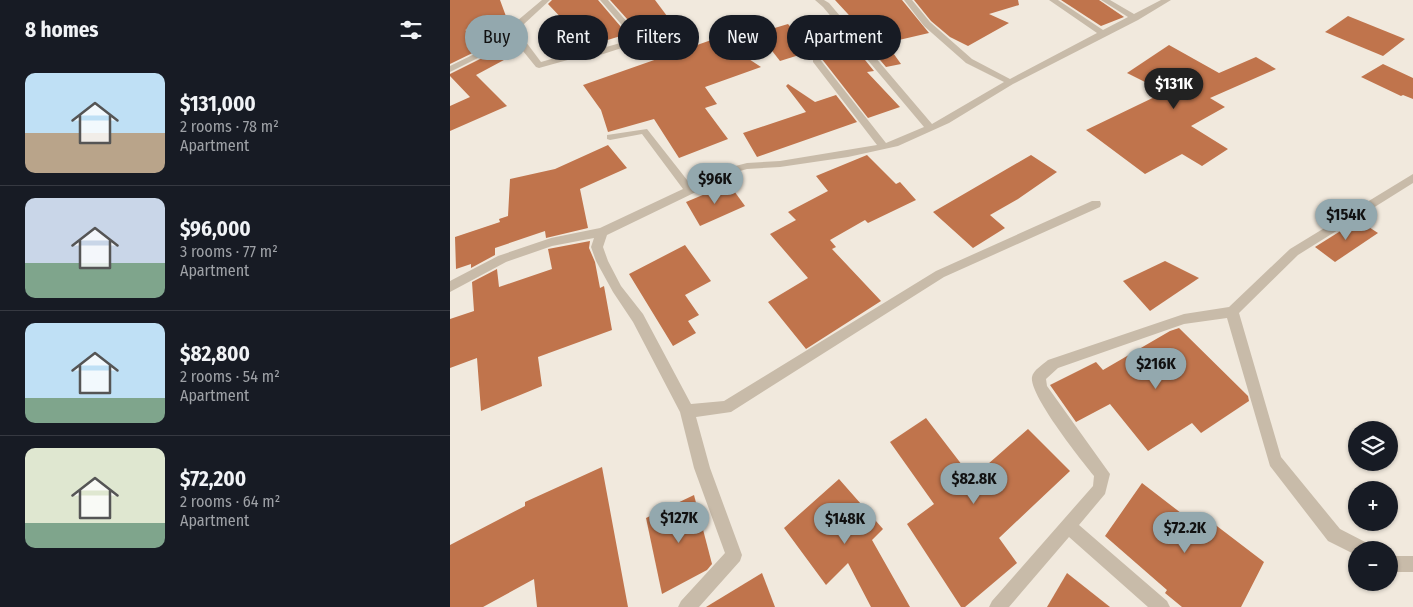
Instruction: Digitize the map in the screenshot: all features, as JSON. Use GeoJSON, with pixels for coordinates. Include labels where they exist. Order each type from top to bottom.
{"type":"FeatureCollection","features":[{"type":"Feature","properties":{"kind":"street"},"geometry":{"type":"LineString","coordinates":[[528,16],[546,0]]}},
{"type":"Feature","properties":{"kind":"street"},"geometry":{"type":"LineString","coordinates":[[604,0],[618,16]]}},
{"type":"Feature","properties":{"kind":"street"},"geometry":{"type":"LineString","coordinates":[[819,0],[826,5],[930,128]]}},
{"type":"Feature","properties":{"kind":"street"},"geometry":{"type":"LineString","coordinates":[[908,0],[927,24],[969,61],[1010,82]]}},
{"type":"Feature","properties":{"kind":"street"},"geometry":{"type":"LineString","coordinates":[[1053,0],[1103,34]]}},
{"type":"Feature","properties":{"kind":"street"},"geometry":{"type":"LineString","coordinates":[[1105,0],[1135,18]]}},
{"type":"Feature","properties":{"kind":"street"},"geometry":{"type":"LineString","coordinates":[[450,287],[502,259],[551,242],[602,232],[689,190],[716,174],[746,166],[780,164],[806,158],[848,154],[895,144],[946,121],[1010,82],[1167,0]]}},
{"type":"Feature","properties":{"kind":"street"},"geometry":{"type":"LineString","coordinates":[[528,51],[539,65],[582,53],[597,53],[618,46]]}},
{"type":"Feature","properties":{"kind":"street"},"geometry":{"type":"LineString","coordinates":[[450,69],[468,60]]}},
{"type":"Feature","properties":{"kind":"street"},"geometry":{"type":"LineString","coordinates":[[816,60],[883,146]]}},
{"type":"Feature","properties":{"kind":"street"},"geometry":{"type":"LineString","coordinates":[[610,137],[644,131],[689,190]]}},
{"type":"Feature","properties":{"kind":"street"},"geometry":{"type":"LineString","coordinates":[[998,607],[1100,489],[1102,474],[1073,437],[1040,388],[1039,376],[1053,364],[1184,319],[1232,312],[1294,252],[1413,178]]}},
{"type":"Feature","properties":{"kind":"street"},"geometry":{"type":"LineString","coordinates":[[687,411],[726,408],[940,274],[1096,204]]}},
{"type":"Feature","properties":{"kind":"street"},"geometry":{"type":"LineString","coordinates":[[602,232],[598,247],[602,261],[617,289],[638,318],[687,411],[702,468],[734,555],[687,607]]}},
{"type":"Feature","properties":{"kind":"street"},"geometry":{"type":"LineString","coordinates":[[1232,312],[1275,461],[1334,534],[1348,542]]}},
{"type":"Feature","properties":{"kind":"street"},"geometry":{"type":"LineString","coordinates":[[1068,526],[1161,607]]}},
{"type":"Feature","properties":{"kind":"street"},"geometry":{"type":"LineString","coordinates":[[1398,564],[1413,564]]}},
{"type":"Feature","properties":{"kind":"building"},"geometry":{"type":"Polygon","coordinates":[[[450,0],[500,0],[506,15],[465,15],[465,57],[450,64],[450,0]]]}},
{"type":"Feature","properties":{"kind":"building"},"geometry":{"type":"Polygon","coordinates":[[[552,0],[598,0],[618,23],[618,37],[608,40],[608,15],[558,15],[548,4],[552,0]]]}},
{"type":"Feature","properties":{"kind":"building"},"geometry":{"type":"Polygon","coordinates":[[[610,0],[655,0],[666,15],[624,15],[610,0]]]}},
{"type":"Feature","properties":{"kind":"building"},"geometry":{"type":"Polygon","coordinates":[[[835,0],[902,0],[929,33],[901,40],[901,15],[849,15],[835,0]]]}},
{"type":"Feature","properties":{"kind":"building"},"geometry":{"type":"Polygon","coordinates":[[[914,0],[1018,0],[1019,5],[989,14],[1009,23],[968,46],[950,37],[931,21],[914,0]]]}},
{"type":"Feature","properties":{"kind":"building"},"geometry":{"type":"Polygon","coordinates":[[[1061,0],[1099,0],[1124,17],[1101,26],[1061,0]]]}},
{"type":"Feature","properties":{"kind":"building"},"geometry":{"type":"Polygon","coordinates":[[[1348,16],[1405,39],[1383,56],[1325,32],[1348,16]]]}},
{"type":"Feature","properties":{"kind":"building"},"geometry":{"type":"Polygon","coordinates":[[[787,24],[787,59],[780,61],[777,57],[777,27],[787,24]]]}},
{"type":"Feature","properties":{"kind":"building"},"geometry":{"type":"Polygon","coordinates":[[[709,41],[709,60],[750,60],[761,67],[705,87],[717,104],[705,108],[728,139],[679,158],[654,119],[608,132],[601,110],[583,85],[654,60],[699,60],[699,44],[709,41]]]}},
{"type":"Feature","properties":{"kind":"building"},"geometry":{"type":"Polygon","coordinates":[[[1169,45],[1219,73],[1256,57],[1276,69],[1210,98],[1225,107],[1191,126],[1228,149],[1202,166],[1182,154],[1145,174],[1086,130],[1165,92],[1127,73],[1169,45]]]}},
{"type":"Feature","properties":{"kind":"building"},"geometry":{"type":"Polygon","coordinates":[[[478,60],[504,60],[476,75],[507,106],[450,131],[450,106],[470,97],[450,74],[478,60]]]}},
{"type":"Feature","properties":{"kind":"building"},"geometry":{"type":"Polygon","coordinates":[[[823,60],[865,60],[874,71],[867,72],[900,107],[868,118],[823,60]]]}},
{"type":"Feature","properties":{"kind":"building"},"geometry":{"type":"Polygon","coordinates":[[[880,60],[898,60],[901,64],[886,67],[880,60]]]}},
{"type":"Feature","properties":{"kind":"building"},"geometry":{"type":"Polygon","coordinates":[[[1383,64],[1413,78],[1413,99],[1401,96],[1361,77],[1383,64]]]}},
{"type":"Feature","properties":{"kind":"building"},"geometry":{"type":"Polygon","coordinates":[[[788,84],[815,102],[836,95],[857,122],[757,157],[743,133],[806,112],[786,86],[788,84]]]}},
{"type":"Feature","properties":{"kind":"building"},"geometry":{"type":"Polygon","coordinates":[[[608,145],[627,168],[580,189],[588,228],[546,238],[545,231],[495,248],[495,255],[471,268],[471,264],[456,269],[455,237],[500,222],[499,219],[508,216],[510,179],[555,169],[608,145]]]}},
{"type":"Feature","properties":{"kind":"building"},"geometry":{"type":"Polygon","coordinates":[[[867,155],[896,184],[900,182],[916,200],[868,223],[865,220],[830,240],[836,247],[832,249],[881,301],[806,349],[768,302],[808,278],[770,234],[796,220],[788,212],[828,191],[816,176],[867,155]]]}},
{"type":"Feature","properties":{"kind":"building"},"geometry":{"type":"Polygon","coordinates":[[[1031,155],[1057,172],[1018,199],[990,215],[1005,228],[973,248],[933,212],[1031,155]]]}},
{"type":"Feature","properties":{"kind":"building"},"geometry":{"type":"Polygon","coordinates":[[[729,184],[745,206],[700,226],[686,202],[729,184]]]}},
{"type":"Feature","properties":{"kind":"building"},"geometry":{"type":"Polygon","coordinates":[[[1358,220],[1378,233],[1335,262],[1315,247],[1358,220]]]}},
{"type":"Feature","properties":{"kind":"building"},"geometry":{"type":"Polygon","coordinates":[[[590,241],[589,248],[595,262],[600,288],[604,286],[612,330],[538,357],[542,386],[481,411],[477,358],[450,368],[450,319],[474,311],[472,282],[497,269],[499,287],[552,269],[548,249],[590,241]]]}},
{"type":"Feature","properties":{"kind":"building"},"geometry":{"type":"Polygon","coordinates":[[[685,245],[711,281],[685,295],[699,315],[688,321],[696,333],[673,346],[629,274],[685,245]]]}},
{"type":"Feature","properties":{"kind":"building"},"geometry":{"type":"Polygon","coordinates":[[[1165,261],[1199,278],[1150,311],[1123,281],[1165,261]]]}},
{"type":"Feature","properties":{"kind":"building"},"geometry":{"type":"Polygon","coordinates":[[[1179,328],[1248,396],[1249,401],[1201,433],[1192,423],[1148,451],[1110,404],[1076,422],[1050,385],[1096,362],[1103,370],[1170,331],[1179,328]]]}},
{"type":"Feature","properties":{"kind":"building"},"geometry":{"type":"Polygon","coordinates":[[[926,418],[972,478],[1028,429],[1070,471],[999,538],[1017,563],[965,607],[961,607],[907,524],[934,504],[890,442],[926,418]]]}},
{"type":"Feature","properties":{"kind":"building"},"geometry":{"type":"Polygon","coordinates":[[[602,467],[628,607],[537,607],[534,579],[483,607],[450,607],[450,545],[525,506],[525,502],[602,467]]]}},
{"type":"Feature","properties":{"kind":"building"},"geometry":{"type":"Polygon","coordinates":[[[839,479],[883,529],[872,540],[910,607],[871,607],[848,563],[826,585],[784,528],[839,479]]]}},
{"type":"Feature","properties":{"kind":"building"},"geometry":{"type":"Polygon","coordinates":[[[1142,483],[1203,530],[1209,520],[1264,562],[1241,607],[1182,607],[1165,593],[1167,590],[1105,536],[1142,483]]]}},
{"type":"Feature","properties":{"kind":"building"},"geometry":{"type":"Polygon","coordinates":[[[694,495],[712,564],[707,570],[662,594],[646,518],[694,495]]]}},
{"type":"Feature","properties":{"kind":"building"},"geometry":{"type":"Polygon","coordinates":[[[762,573],[775,607],[706,607],[762,573]]]}},
{"type":"Feature","properties":{"kind":"building"},"geometry":{"type":"Polygon","coordinates":[[[1067,573],[1110,607],[1047,607],[1067,573]]]}}]}
